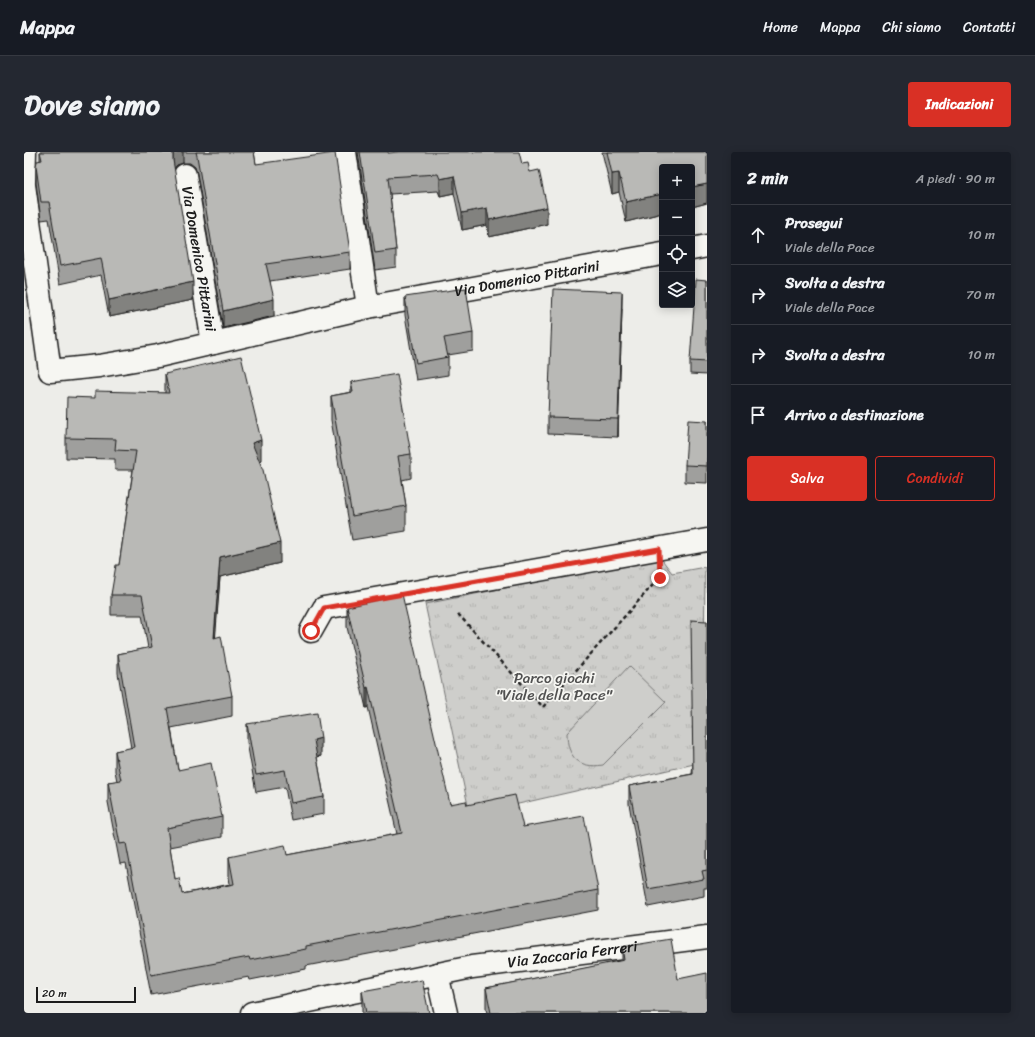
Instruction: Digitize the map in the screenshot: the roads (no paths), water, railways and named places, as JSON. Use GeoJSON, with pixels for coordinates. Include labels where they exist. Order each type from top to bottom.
{"type":"FeatureCollection","features":[{"type":"Feature","properties":{"kind":"street"},"geometry":{"type":"LineString","coordinates":[[24,181],[25,152]]}},
{"type":"Feature","properties":{"kind":"street"},"geometry":{"type":"LineString","coordinates":[[345,152],[368,307]]}},
{"type":"Feature","properties":{"kind":"street","name":"Via Domenico Pittarini"},"geometry":{"type":"LineString","coordinates":[[185,175],[213,343]]}},
{"type":"Feature","properties":{"kind":"street","name":"Via Domenico Pittarini"},"geometry":{"type":"LineString","coordinates":[[24,185],[50,371],[99,366],[158,356],[368,307],[659,255]]}},
{"type":"Feature","properties":{"kind":"street"},"geometry":{"type":"LineString","coordinates":[[695,248],[707,246]]}},
{"type":"Feature","properties":{"kind":"street"},"geometry":{"type":"LineString","coordinates":[[311,631],[324,608],[707,540]]}},
{"type":"Feature","properties":{"kind":"street","name":"Via Zaccaria Ferreri"},"geometry":{"type":"LineString","coordinates":[[252,1013],[472,967],[707,937]]}},
{"type":"Feature","properties":{"kind":"street"},"geometry":{"type":"LineString","coordinates":[[437,974],[446,1013]]}},
{"type":"Feature","properties":{"kind":"park label","name":"Parco giochi \"Viale della Pace\""},"geometry":{"type":"Point","coordinates":[554,686]}}]}
